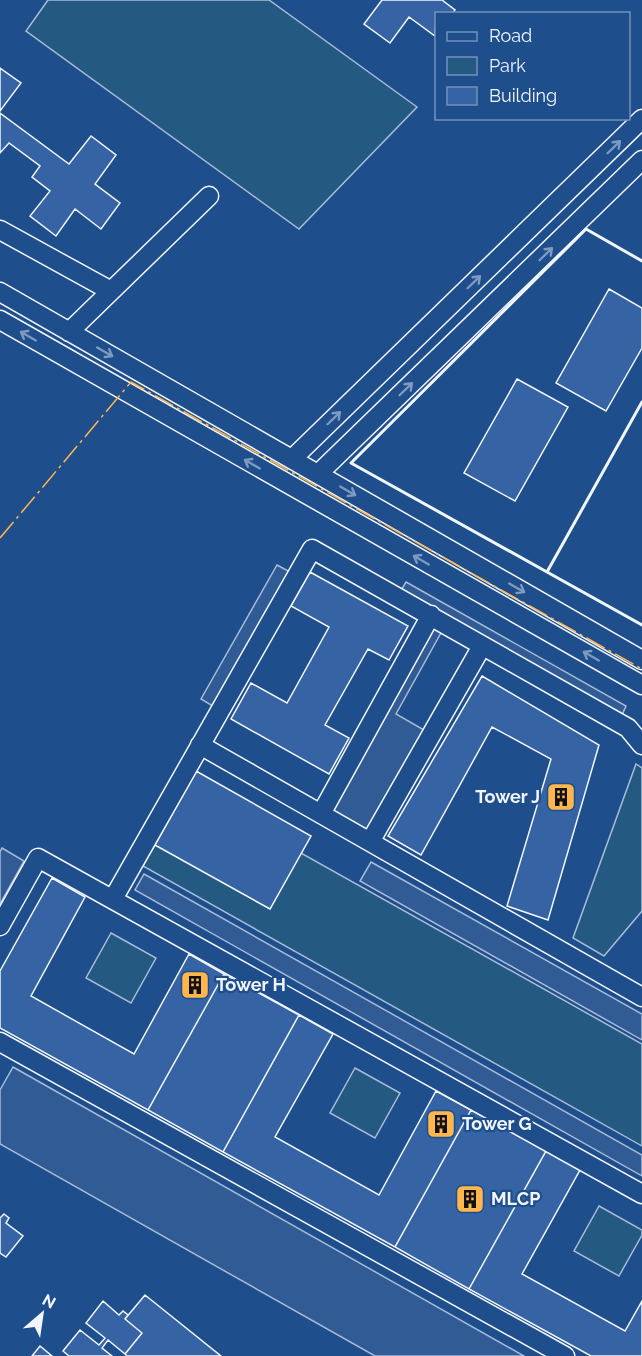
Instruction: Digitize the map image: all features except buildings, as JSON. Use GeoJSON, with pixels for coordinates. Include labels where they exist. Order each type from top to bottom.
{"type":"FeatureCollection","features":[{"type":"Feature","properties":{"kind":"street"},"geometry":{"type":"LineString","coordinates":[[292,459],[642,119]]}},
{"type":"Feature","properties":{"kind":"street"},"geometry":{"type":"LineString","coordinates":[[318,474],[642,160]]}},
{"type":"Feature","properties":{"kind":"street"},"geometry":{"type":"LineString","coordinates":[[69,332],[209,196]]}},
{"type":"Feature","properties":{"kind":"street"},"geometry":{"type":"LineString","coordinates":[[0,230],[111,291]]}},
{"type":"Feature","properties":{"kind":"street"},"geometry":{"type":"LineString","coordinates":[[0,292],[642,660]]}},
{"type":"Feature","properties":{"kind":"street"},"geometry":{"type":"LineString","coordinates":[[0,320],[642,685]]}},
{"type":"Feature","properties":{"kind":"street"},"geometry":{"type":"LineString","coordinates":[[112,899],[312,549],[482,646],[635,728],[642,744]]}},
{"type":"Feature","properties":{"kind":"street"},"geometry":{"type":"LineString","coordinates":[[321,814],[431,615]]}},
{"type":"Feature","properties":{"kind":"street"},"geometry":{"type":"LineString","coordinates":[[370,842],[482,646]]}},
{"type":"Feature","properties":{"kind":"street"},"geometry":{"type":"LineString","coordinates":[[200,745],[642,996]]}},
{"type":"Feature","properties":{"kind":"street"},"geometry":{"type":"LineString","coordinates":[[0,926],[38,858],[642,1194]]}},
{"type":"Feature","properties":{"kind":"street"},"geometry":{"type":"LineString","coordinates":[[0,1042],[565,1356]]}},
{"type":"Feature","properties":{"kind":"green space"},"geometry":{"type":"Polygon","coordinates":[[[48,0],[269,0],[417,107],[299,229],[26,31],[48,0]]]}},
{"type":"Feature","properties":{"kind":"green space"},"geometry":{"type":"Polygon","coordinates":[[[636,764],[642,768],[642,911],[604,956],[573,938],[636,764]]]}},
{"type":"Feature","properties":{"kind":"green space"},"geometry":{"type":"Polygon","coordinates":[[[155,845],[270,909],[301,853],[642,1044],[642,1146],[143,866],[155,845]]]}},
{"type":"Feature","properties":{"kind":"green space"},"geometry":{"type":"Polygon","coordinates":[[[111,933],[156,958],[131,1003],[86,978],[111,933]]]}},
{"type":"Feature","properties":{"kind":"green space"},"geometry":{"type":"Polygon","coordinates":[[[355,1068],[400,1093],[375,1138],[330,1113],[355,1068]]]}},
{"type":"Feature","properties":{"kind":"green space"},"geometry":{"type":"Polygon","coordinates":[[[599,1206],[642,1230],[642,1235],[619,1276],[574,1251],[599,1206]]]}},
{"type":"Feature","properties":{"kind":"shaded area"},"geometry":{"type":"Polygon","coordinates":[[[277,565],[292,573],[216,708],[201,699],[277,565]]]}},
{"type":"Feature","properties":{"kind":"shaded area"},"geometry":{"type":"Polygon","coordinates":[[[406,582],[626,706],[621,717],[400,592],[406,582]]]}},
{"type":"Feature","properties":{"kind":"shaded area"},"geometry":{"type":"Polygon","coordinates":[[[432,625],[442,631],[396,714],[424,730],[367,833],[328,811],[432,625]]]}},
{"type":"Feature","properties":{"kind":"shaded area"},"geometry":{"type":"Polygon","coordinates":[[[2,848],[24,861],[0,904],[0,852],[2,848]]]}},
{"type":"Feature","properties":{"kind":"shaded area"},"geometry":{"type":"Polygon","coordinates":[[[371,862],[642,1014],[642,1040],[360,881],[371,862]]]}},
{"type":"Feature","properties":{"kind":"shaded area"},"geometry":{"type":"Polygon","coordinates":[[[144,874],[642,1155],[642,1176],[135,890],[144,874]]]}},
{"type":"Feature","properties":{"kind":"shaded area"},"geometry":{"type":"Polygon","coordinates":[[[13,1067],[524,1356],[375,1356],[0,1144],[0,1090],[13,1067]]]}},
{"type":"Feature","properties":{"kind":"wall"},"geometry":{"type":"LineString","coordinates":[[642,261],[586,229],[351,463],[547,572],[642,402]]}},
{"type":"Feature","properties":{"kind":"wall"},"geometry":{"type":"LineString","coordinates":[[547,572],[642,625]]}},
{"type":"Feature","properties":{"kind":"power"},"geometry":{"type":"LineString","coordinates":[[0,538],[131,382],[642,669]]}},
{"type":"Feature","properties":{"kind":"place","name":"Tower J"},"geometry":{"type":"Point","coordinates":[561,797]}},
{"type":"Feature","properties":{"kind":"place","name":"Tower H"},"geometry":{"type":"Point","coordinates":[195,985]}},
{"type":"Feature","properties":{"kind":"place","name":"Tower G"},"geometry":{"type":"Point","coordinates":[441,1124]}},
{"type":"Feature","properties":{"kind":"place","name":"MLCP"},"geometry":{"type":"Point","coordinates":[470,1199]}}]}
